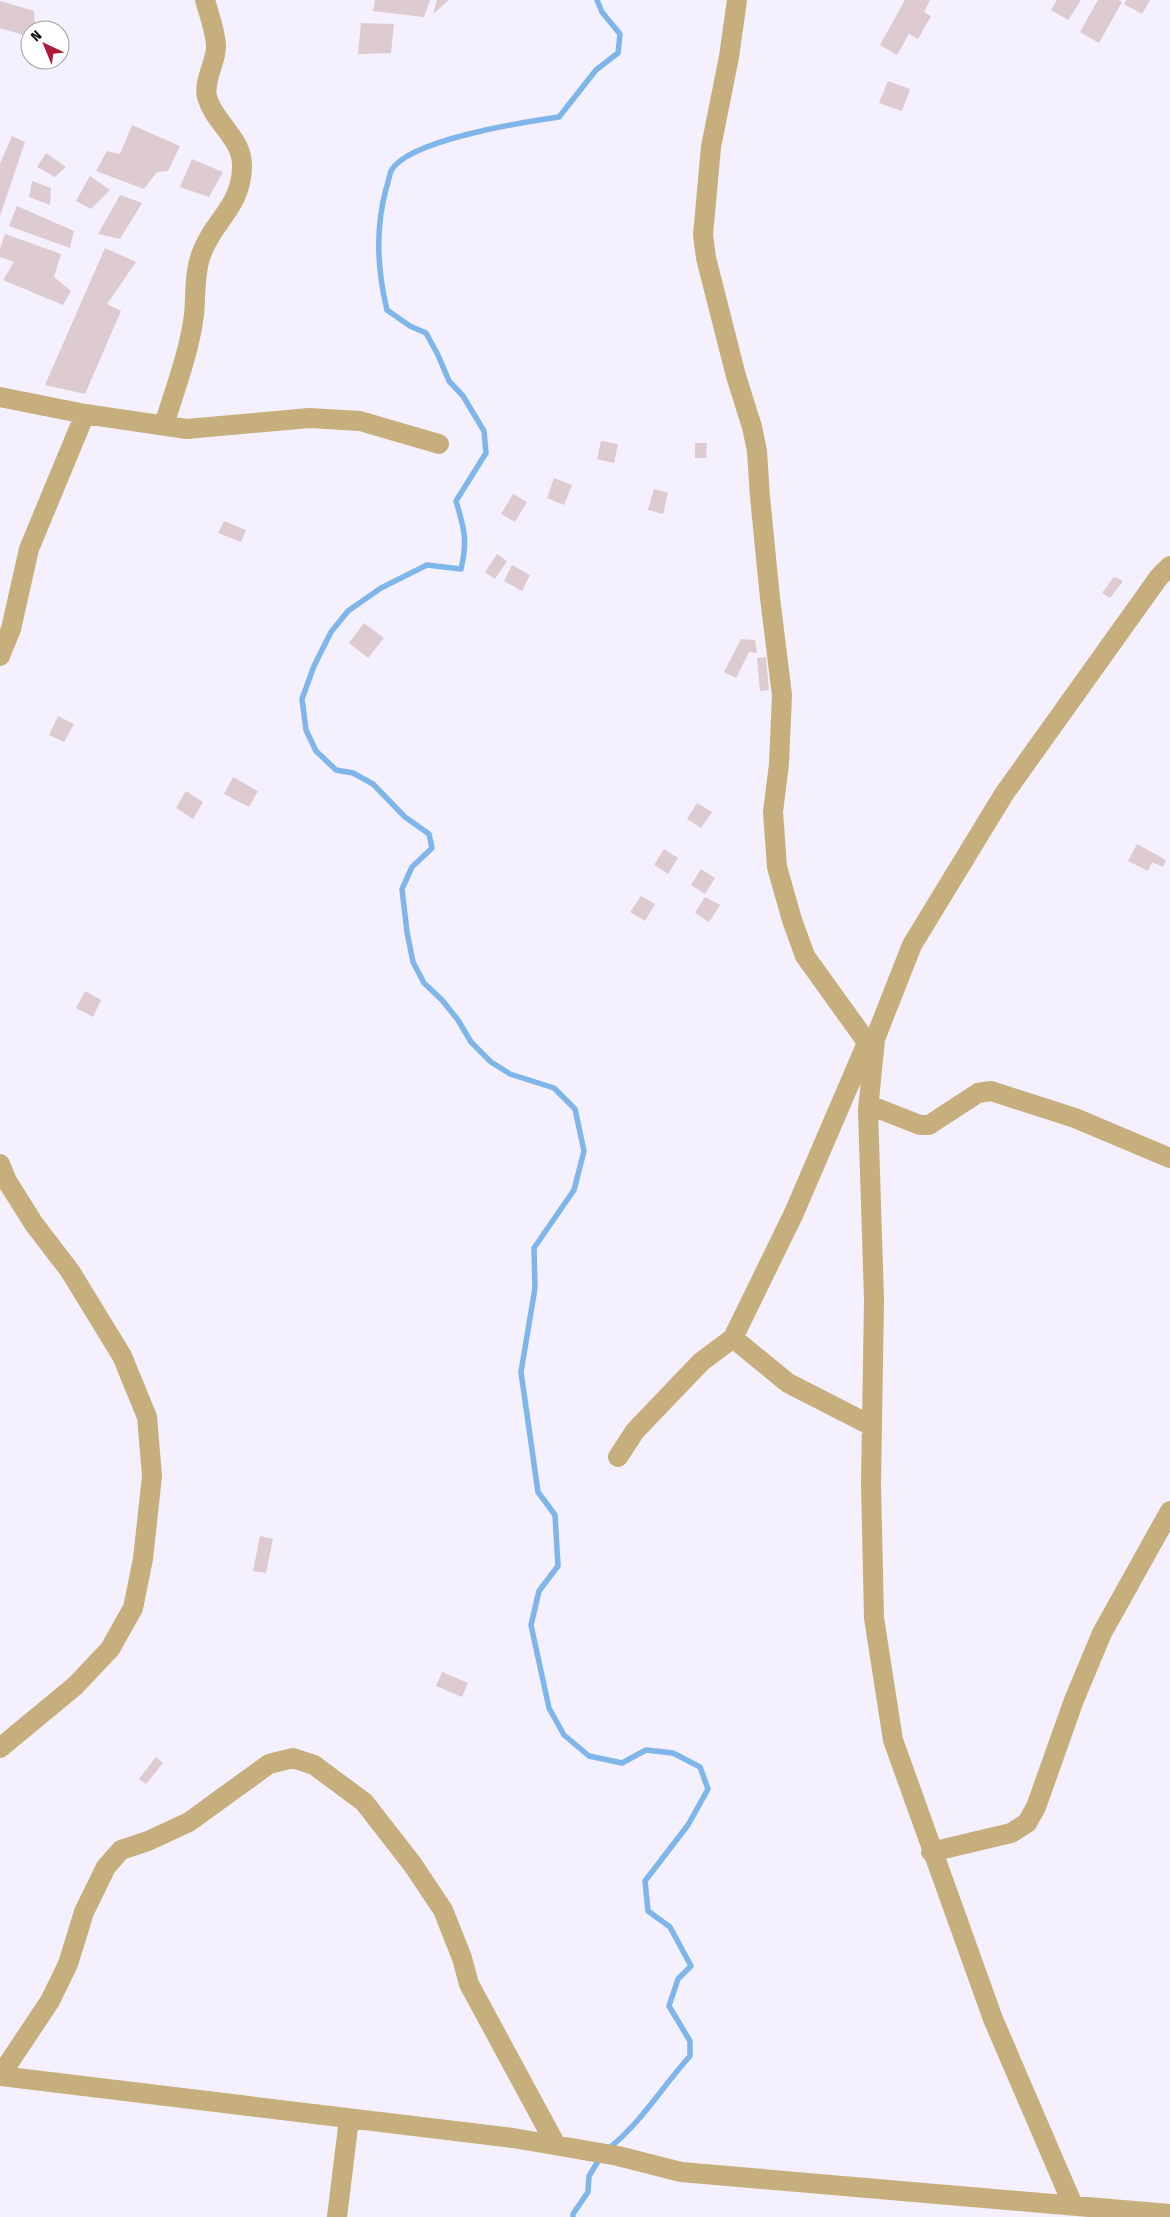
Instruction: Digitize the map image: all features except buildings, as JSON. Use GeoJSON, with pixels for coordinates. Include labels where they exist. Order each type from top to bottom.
{"type":"FeatureCollection","features":[{"type":"Feature","properties":{"kind":"street"},"geometry":{"type":"LineString","coordinates":[[164,425],[187,348],[194,315],[196,275],[201,254],[214,231],[236,200],[241,186],[243,164],[238,145],[210,104],[206,94],[216,45],[205,0]]}},
{"type":"Feature","properties":{"kind":"street"},"geometry":{"type":"LineString","coordinates":[[737,0],[729,57],[711,147],[703,235],[706,258],[757,451],[770,598],[782,694],[779,764],[773,812],[777,867],[804,956],[871,1048],[869,1105],[874,1299],[871,1484],[874,1618],[893,1740],[931,1852],[993,2019],[1073,2205]]}},
{"type":"Feature","properties":{"kind":"street"},"geometry":{"type":"LineString","coordinates":[[0,398],[85,414],[187,429],[310,418],[360,421],[439,444]]}},
{"type":"Feature","properties":{"kind":"street"},"geometry":{"type":"LineString","coordinates":[[0,656],[11,629],[29,549],[85,414]]}},
{"type":"Feature","properties":{"kind":"street"},"geometry":{"type":"LineString","coordinates":[[618,1457],[635,1431],[701,1362],[733,1338],[871,1048],[912,945],[1004,794],[1159,577],[1170,566]]}},
{"type":"Feature","properties":{"kind":"street"},"geometry":{"type":"LineString","coordinates":[[869,1105],[920,1125],[929,1125],[978,1094],[991,1091],[1075,1118],[1170,1158]]}},
{"type":"Feature","properties":{"kind":"street"},"geometry":{"type":"LineString","coordinates":[[0,1164],[7,1180],[34,1224],[70,1271],[122,1356],[147,1417],[152,1476],[143,1559],[132,1608],[110,1649],[75,1686],[0,1748]]}},
{"type":"Feature","properties":{"kind":"street"},"geometry":{"type":"LineString","coordinates":[[733,1338],[788,1383],[872,1426]]}},
{"type":"Feature","properties":{"kind":"street"},"geometry":{"type":"LineString","coordinates":[[931,1852],[1011,1833],[1026,1823],[1036,1807],[1074,1700],[1102,1634],[1170,1510]]}},
{"type":"Feature","properties":{"kind":"street"},"geometry":{"type":"LineString","coordinates":[[556,2145],[469,1984],[462,1958],[443,1910],[414,1865],[364,1802],[314,1765],[293,1758],[269,1764],[188,1822],[148,1841],[121,1850],[106,1867],[88,1905],[68,1964],[50,2001],[0,2076],[556,2145],[618,2156],[681,2172],[1170,2214]]}},
{"type":"Feature","properties":{"kind":"street"},"geometry":{"type":"LineString","coordinates":[[337,2217],[349,2119]]}},
{"type":"Feature","properties":{"kind":"waterway"},"geometry":{"type":"LineString","coordinates":[[597,0],[602,12],[620,34],[618,53],[596,70],[559,117],[495,128],[442,142],[419,150],[401,160],[391,171],[382,204],[379,234],[379,265],[387,310],[410,326],[426,333],[449,381],[463,396],[484,431],[486,453],[456,501],[465,542],[461,569],[427,565],[381,588],[348,611],[331,632],[314,666],[302,699],[306,730],[316,751],[336,770],[353,773],[373,784],[405,817],[429,834],[432,848],[412,867],[402,889],[413,962],[424,983],[442,1000],[458,1020],[471,1042],[491,1062],[510,1074],[554,1088],[575,1109],[584,1151],[574,1190],[534,1248],[535,1288],[521,1372],[538,1492],[555,1515],[558,1566],[539,1591],[531,1625],[549,1708],[564,1735],[589,1756],[622,1763],[646,1750],[673,1753],[700,1767],[708,1789],[688,1825],[645,1881],[648,1911],[670,1927],[691,1966],[678,1979],[669,2006],[690,2041],[690,2056],[631,2128],[608,2149]]}},
{"type":"Feature","properties":{"kind":"waterway"},"geometry":{"type":"LineString","coordinates":[[573,2217],[573,2214],[588,2192],[589,2176],[600,2158]]}}]}
